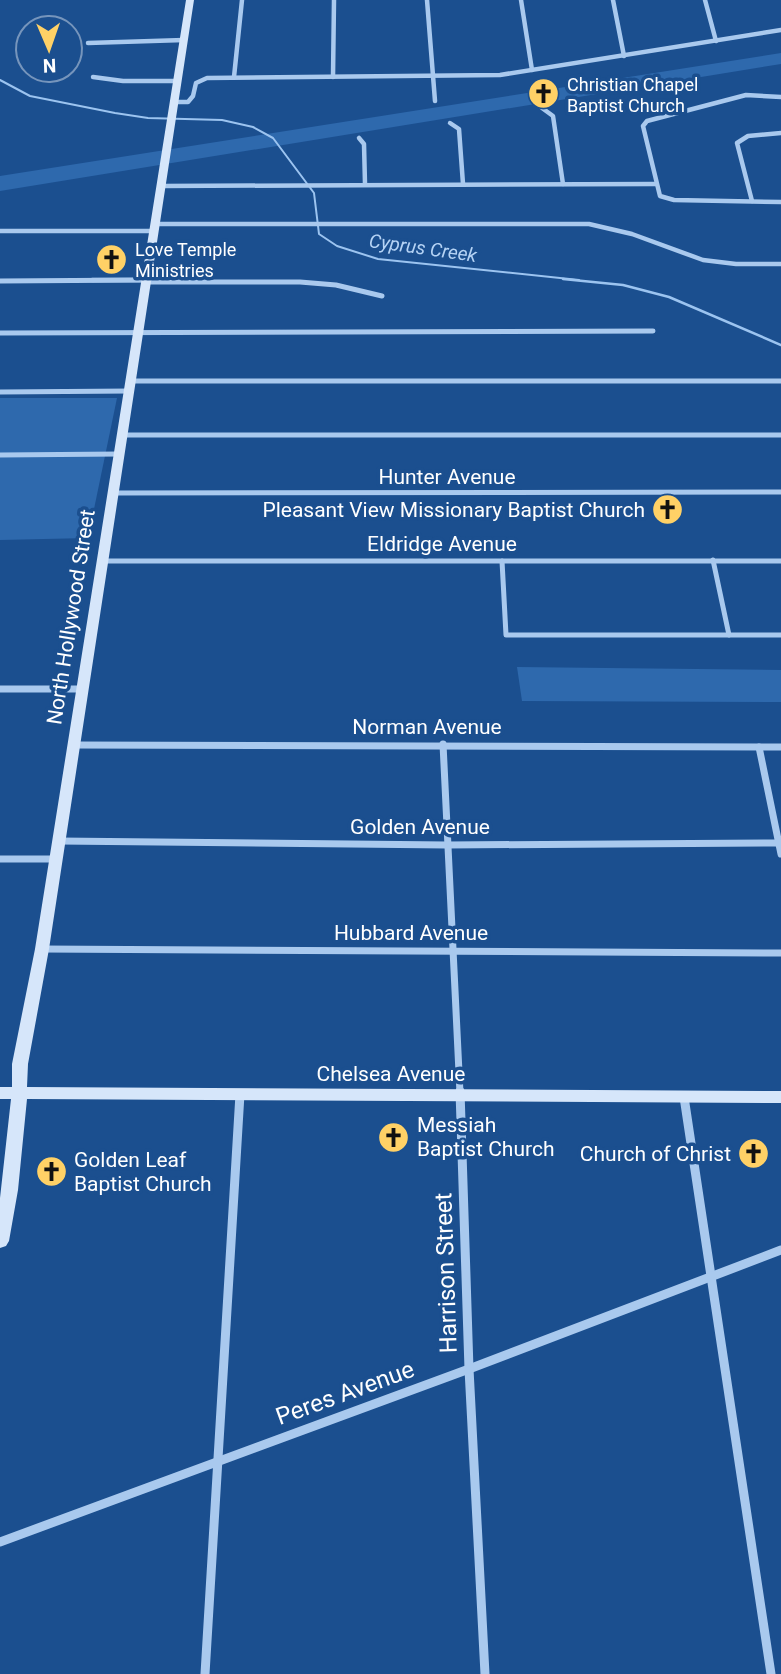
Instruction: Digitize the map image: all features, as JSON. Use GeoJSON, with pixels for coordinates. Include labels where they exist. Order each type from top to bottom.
{"type":"FeatureCollection","features":[{"type":"Feature","properties":{"kind":"main road","name":"North Hollywood Street"},"geometry":{"type":"LineString","coordinates":[[0,1241],[10,1189],[21,1092],[20,1064],[42,949],[190,0]]}},
{"type":"Feature","properties":{"kind":"main road","name":"Chelsea Avenue"},"geometry":{"type":"LineString","coordinates":[[0,1093],[781,1097]]}},
{"type":"Feature","properties":{"kind":"street"},"geometry":{"type":"LineString","coordinates":[[234,78],[242,0]]}},
{"type":"Feature","properties":{"kind":"street"},"geometry":{"type":"LineString","coordinates":[[333,77],[334,0]]}},
{"type":"Feature","properties":{"kind":"street"},"geometry":{"type":"LineString","coordinates":[[428,0],[435,102]]}},
{"type":"Feature","properties":{"kind":"street"},"geometry":{"type":"LineString","coordinates":[[521,0],[532,70]]}},
{"type":"Feature","properties":{"kind":"street"},"geometry":{"type":"LineString","coordinates":[[613,0],[624,56]]}},
{"type":"Feature","properties":{"kind":"street"},"geometry":{"type":"LineString","coordinates":[[705,0],[716,41]]}},
{"type":"Feature","properties":{"kind":"street"},"geometry":{"type":"LineString","coordinates":[[174,105],[188,102],[193,96],[196,83],[207,78],[482,76],[781,30]]}},
{"type":"Feature","properties":{"kind":"street"},"geometry":{"type":"LineString","coordinates":[[88,43],[184,40]]}},
{"type":"Feature","properties":{"kind":"street"},"geometry":{"type":"LineString","coordinates":[[93,77],[123,81],[177,81]]}},
{"type":"Feature","properties":{"kind":"street"},"geometry":{"type":"LineString","coordinates":[[781,97],[746,95],[647,121],[643,126],[660,196],[674,201],[781,202]]}},
{"type":"Feature","properties":{"kind":"street"},"geometry":{"type":"LineString","coordinates":[[542,108],[553,117],[563,184]]}},
{"type":"Feature","properties":{"kind":"street"},"geometry":{"type":"LineString","coordinates":[[450,123],[458,129],[463,184]]}},
{"type":"Feature","properties":{"kind":"street"},"geometry":{"type":"LineString","coordinates":[[752,201],[737,143],[748,136],[779,133]]}},
{"type":"Feature","properties":{"kind":"street"},"geometry":{"type":"LineString","coordinates":[[359,138],[364,144],[365,184]]}},
{"type":"Feature","properties":{"kind":"street"},"geometry":{"type":"LineString","coordinates":[[162,186],[656,184]]}},
{"type":"Feature","properties":{"kind":"street"},"geometry":{"type":"LineString","coordinates":[[0,231],[298,224],[589,224],[632,234],[677,253],[703,260],[736,264],[781,264]]}},
{"type":"Feature","properties":{"kind":"street"},"geometry":{"type":"LineString","coordinates":[[0,281],[300,282],[336,285],[382,296]]}},
{"type":"Feature","properties":{"kind":"street"},"geometry":{"type":"LineString","coordinates":[[0,333],[653,331]]}},
{"type":"Feature","properties":{"kind":"street"},"geometry":{"type":"LineString","coordinates":[[0,392],[130,386],[781,381]]}},
{"type":"Feature","properties":{"kind":"street"},"geometry":{"type":"LineString","coordinates":[[123,435],[781,435]]}},
{"type":"Feature","properties":{"kind":"street"},"geometry":{"type":"LineString","coordinates":[[0,455],[120,454]]}},
{"type":"Feature","properties":{"kind":"street","name":"Hunter Avenue"},"geometry":{"type":"LineString","coordinates":[[114,493],[781,492]]}},
{"type":"Feature","properties":{"kind":"street"},"geometry":{"type":"LineString","coordinates":[[713,560],[729,635]]}},
{"type":"Feature","properties":{"kind":"street","name":"Eldridge Avenue"},"geometry":{"type":"LineString","coordinates":[[103,561],[781,561]]}},
{"type":"Feature","properties":{"kind":"street"},"geometry":{"type":"LineString","coordinates":[[502,561],[506,635],[781,635]]}},
{"type":"Feature","properties":{"kind":"street"},"geometry":{"type":"LineString","coordinates":[[0,689],[83,689]]}},
{"type":"Feature","properties":{"kind":"street","name":"Harrison Street"},"geometry":{"type":"LineString","coordinates":[[443,744],[454,951],[469,1369],[485,1674]]}},
{"type":"Feature","properties":{"kind":"street","name":"Norman Avenue"},"geometry":{"type":"LineString","coordinates":[[74,745],[781,747]]}},
{"type":"Feature","properties":{"kind":"street"},"geometry":{"type":"LineString","coordinates":[[759,747],[781,853]]}},
{"type":"Feature","properties":{"kind":"street","name":"Golden Avenue"},"geometry":{"type":"LineString","coordinates":[[59,841],[447,845],[780,844]]}},
{"type":"Feature","properties":{"kind":"street"},"geometry":{"type":"LineString","coordinates":[[0,859],[56,859]]}},
{"type":"Feature","properties":{"kind":"street","name":"Hubbard Avenue"},"geometry":{"type":"LineString","coordinates":[[42,949],[781,953]]}},
{"type":"Feature","properties":{"kind":"street"},"geometry":{"type":"LineString","coordinates":[[205,1674],[240,1094]]}},
{"type":"Feature","properties":{"kind":"street"},"geometry":{"type":"LineString","coordinates":[[684,1097],[771,1674]]}},
{"type":"Feature","properties":{"kind":"street","name":"Peres Avenue"},"geometry":{"type":"LineString","coordinates":[[0,1542],[469,1369],[781,1250]]}},
{"type":"Feature","properties":{"kind":"shaded area"},"geometry":{"type":"Polygon","coordinates":[[[781,53],[781,64],[0,191],[0,176],[781,53]]]}},
{"type":"Feature","properties":{"kind":"shaded area"},"geometry":{"type":"Polygon","coordinates":[[[0,398],[117,398],[88,538],[0,540],[0,398]]]}},
{"type":"Feature","properties":{"kind":"shaded area"},"geometry":{"type":"Polygon","coordinates":[[[517,667],[781,670],[781,702],[522,701],[517,667]]]}},
{"type":"Feature","properties":{"kind":"waterway","name":"Cyprus Creek"},"geometry":{"type":"LineString","coordinates":[[0,80],[30,96],[115,113],[148,118],[222,120],[253,127],[273,138],[314,193],[319,234],[337,246],[378,259],[579,280]]}},
{"type":"Feature","properties":{"kind":"waterway","name":"Cyprus Creek"},"geometry":{"type":"LineString","coordinates":[[563,279],[623,285],[669,297],[781,345]]}},
{"type":"Feature","properties":{"kind":"place","name":"Christian Chapel Baptist Church"},"geometry":{"type":"Point","coordinates":[544,94]}},
{"type":"Feature","properties":{"kind":"place","name":"Love Temple Ministries"},"geometry":{"type":"Point","coordinates":[112,259]}},
{"type":"Feature","properties":{"kind":"place","name":"Pleasant View Missionary Baptist Church"},"geometry":{"type":"Point","coordinates":[668,510]}},
{"type":"Feature","properties":{"kind":"place","name":"Messiah Baptist Church"},"geometry":{"type":"Point","coordinates":[394,1137]}},
{"type":"Feature","properties":{"kind":"place","name":"Church of Christ"},"geometry":{"type":"Point","coordinates":[754,1154]}},
{"type":"Feature","properties":{"kind":"place","name":"Golden Leaf Baptist Church"},"geometry":{"type":"Point","coordinates":[51,1172]}}]}
